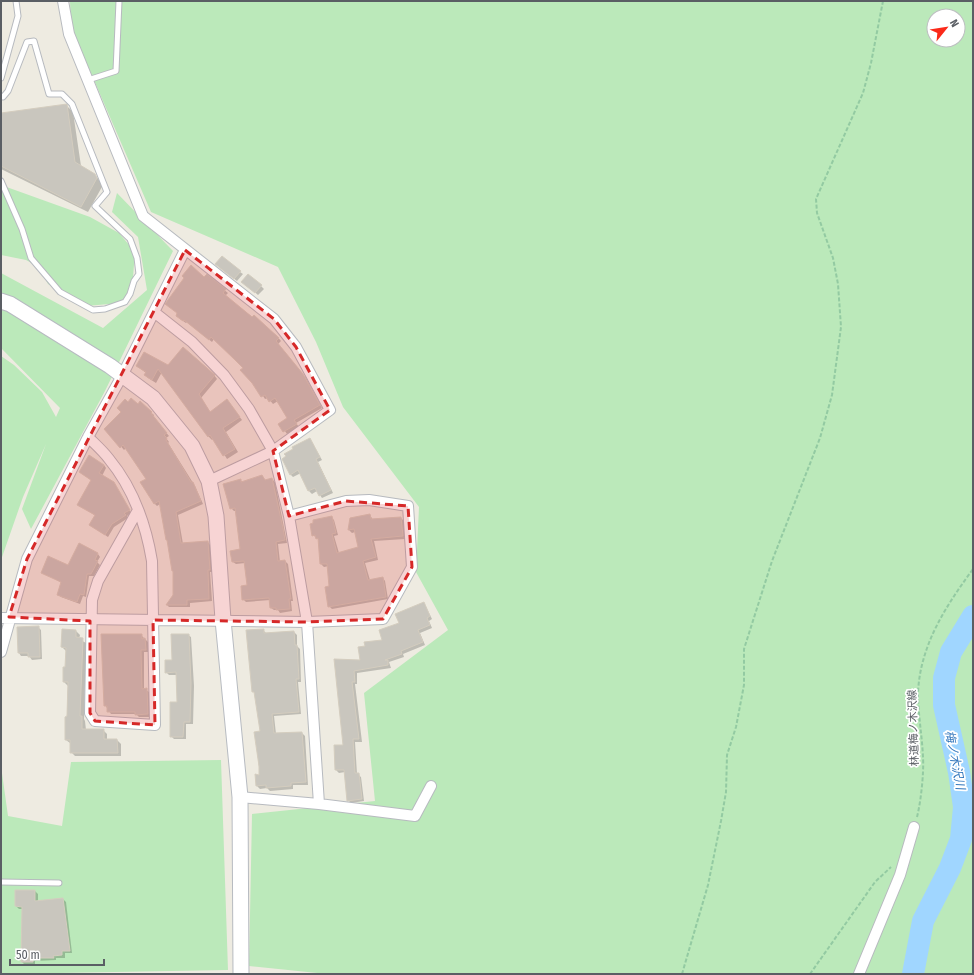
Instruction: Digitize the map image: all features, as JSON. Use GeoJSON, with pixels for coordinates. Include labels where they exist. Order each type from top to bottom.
{"type":"FeatureCollection","features":[{"type":"Feature","properties":{"kind":"street"},"geometry":{"type":"LineString","coordinates":[[63,1],[70,34],[143,216],[185,250],[248,297],[274,319],[296,347],[330,410],[273,451],[209,481]]}},
{"type":"Feature","properties":{"kind":"street"},"geometry":{"type":"LineString","coordinates":[[1,652],[5,618],[27,559],[88,437],[122,376],[185,250]]}},
{"type":"Feature","properties":{"kind":"street"},"geometry":{"type":"LineString","coordinates":[[1,301],[10,304],[104,362],[153,398],[192,446],[209,481],[216,516],[223,620],[240,796],[241,974]]}},
{"type":"Feature","properties":{"kind":"street"},"geometry":{"type":"LineString","coordinates":[[154,312],[192,342],[224,375],[249,409],[273,451],[289,516],[308,622],[319,804]]}},
{"type":"Feature","properties":{"kind":"street"},"geometry":{"type":"LineString","coordinates":[[88,437],[110,459],[127,486],[138,510],[148,536],[152,561],[154,725],[95,721],[90,713],[90,621],[92,600],[98,582],[138,510]]}},
{"type":"Feature","properties":{"kind":"street"},"geometry":{"type":"LineString","coordinates":[[5,618],[90,621],[223,620],[308,622],[383,619],[412,567],[408,506],[369,500],[346,501],[289,516]]}},
{"type":"Feature","properties":{"kind":"street"},"geometry":{"type":"LineString","coordinates":[[240,796],[415,816],[431,786]]}},
{"type":"Feature","properties":{"kind":"street"},"geometry":{"type":"LineString","coordinates":[[859,974],[900,875],[914,827]]}},
{"type":"Feature","properties":{"kind":"lane"},"geometry":{"type":"LineString","coordinates":[[1,78],[18,16],[16,1]]}},
{"type":"Feature","properties":{"kind":"lane"},"geometry":{"type":"LineString","coordinates":[[88,80],[116,71],[119,1]]}},
{"type":"Feature","properties":{"kind":"lane"},"geometry":{"type":"LineString","coordinates":[[1,96],[3,97],[8,91],[27,42],[34,41],[49,94],[62,94],[72,104],[107,192],[95,206],[130,239],[135,252],[139,274],[134,281],[130,294],[125,302],[105,309],[93,310],[60,292],[32,258],[22,229],[1,181]]}},
{"type":"Feature","properties":{"kind":"lane"},"geometry":{"type":"LineString","coordinates":[[1,882],[59,883]]}},
{"type":"Feature","properties":{"kind":"path"},"geometry":{"type":"LineString","coordinates":[[682,974],[708,885],[722,814],[726,792],[727,755],[736,727],[744,685],[744,649],[772,561],[820,438],[832,395],[841,327],[838,284],[833,258],[817,213],[816,199],[863,93],[871,63],[883,1]]}},
{"type":"Feature","properties":{"kind":"path","name":"林道梅ノ木沢線"},"geometry":{"type":"LineString","coordinates":[[914,827],[918,812],[923,766],[918,692],[922,662],[932,635],[947,606],[973,569]]}},
{"type":"Feature","properties":{"kind":"path"},"geometry":{"type":"LineString","coordinates":[[810,974],[875,882],[891,866]]}},
{"type":"Feature","properties":{"kind":"highlighted area"},"geometry":{"type":"Polygon","coordinates":[[[185,250],[274,319],[296,347],[330,410],[273,451],[289,516],[346,501],[408,506],[412,567],[383,619],[307,622],[153,620],[155,725],[95,721],[90,713],[90,621],[9,617],[27,559],[185,250]]]}},
{"type":"Feature","properties":{"kind":"green space"},"geometry":{"type":"Polygon","coordinates":[[[70,1],[973,1],[973,974],[327,974],[249,966],[252,814],[375,801],[364,693],[448,630],[416,572],[419,507],[343,407],[316,342],[278,267],[151,212],[71,27],[70,1]]]}},
{"type":"Feature","properties":{"kind":"green space"},"geometry":{"type":"Polygon","coordinates":[[[1,185],[90,217],[119,233],[135,252],[132,290],[121,303],[86,306],[48,284],[39,267],[26,260],[1,255],[1,185]]]}},
{"type":"Feature","properties":{"kind":"green space"},"geometry":{"type":"Polygon","coordinates":[[[117,193],[173,251],[105,391],[31,529],[22,509],[46,444],[23,497],[1,560],[1,356],[14,365],[42,392],[56,417],[60,408],[1,348],[1,273],[103,328],[147,290],[138,237],[112,212],[117,193]]]}},
{"type":"Feature","properties":{"kind":"green space"},"geometry":{"type":"Polygon","coordinates":[[[221,760],[228,970],[1,974],[1,766],[8,816],[62,826],[71,762],[221,760]]]}},
{"type":"Feature","properties":{"kind":"building"},"geometry":{"type":"Polygon","coordinates":[[[67,104],[75,162],[95,174],[97,178],[81,207],[1,166],[1,113],[67,104]]]}},
{"type":"Feature","properties":{"kind":"building"},"geometry":{"type":"Polygon","coordinates":[[[222,256],[241,271],[234,279],[215,264],[222,256]]]}},
{"type":"Feature","properties":{"kind":"building"},"geometry":{"type":"Polygon","coordinates":[[[191,265],[204,277],[207,274],[226,289],[223,293],[252,317],[254,315],[279,338],[276,341],[303,374],[320,405],[294,420],[297,424],[283,432],[278,424],[287,418],[275,398],[269,402],[265,395],[261,397],[252,383],[240,370],[243,368],[234,359],[211,337],[209,340],[184,320],[183,321],[176,316],[177,313],[165,304],[184,278],[182,276],[191,265]]]}},
{"type":"Feature","properties":{"kind":"building"},"geometry":{"type":"Polygon","coordinates":[[[248,274],[262,285],[255,293],[241,282],[248,274]]]}},
{"type":"Feature","properties":{"kind":"building"},"geometry":{"type":"Polygon","coordinates":[[[183,347],[215,375],[199,394],[210,412],[227,399],[240,417],[223,428],[235,449],[223,456],[210,435],[208,437],[158,369],[152,380],[144,375],[146,372],[136,366],[144,352],[168,365],[183,347]]]}},
{"type":"Feature","properties":{"kind":"building"},"geometry":{"type":"Polygon","coordinates":[[[131,398],[138,404],[140,401],[152,412],[151,413],[167,433],[164,435],[167,438],[166,440],[191,482],[193,482],[201,501],[176,512],[181,543],[208,541],[210,570],[208,570],[209,599],[187,600],[187,605],[166,605],[173,595],[173,571],[159,501],[154,504],[140,482],[146,479],[123,445],[120,448],[104,429],[121,412],[117,408],[125,399],[128,402],[131,398]]]}},
{"type":"Feature","properties":{"kind":"building"},"geometry":{"type":"Polygon","coordinates":[[[310,438],[320,457],[316,459],[331,490],[319,496],[315,488],[308,491],[298,470],[290,475],[282,459],[286,456],[284,454],[293,449],[292,447],[310,438]]]}},
{"type":"Feature","properties":{"kind":"building"},"geometry":{"type":"Polygon","coordinates":[[[89,455],[104,465],[99,473],[114,482],[130,510],[124,513],[126,515],[112,524],[105,535],[89,525],[95,515],[77,505],[91,480],[79,472],[89,455]]]}},
{"type":"Feature","properties":{"kind":"building"},"geometry":{"type":"Polygon","coordinates":[[[262,475],[265,480],[272,478],[283,528],[285,540],[276,542],[278,561],[285,560],[291,599],[289,599],[290,609],[276,610],[276,608],[270,608],[269,598],[242,600],[241,586],[247,585],[244,561],[232,562],[230,551],[240,549],[235,508],[230,509],[223,484],[241,479],[241,482],[262,475]]]}},
{"type":"Feature","properties":{"kind":"building"},"geometry":{"type":"Polygon","coordinates":[[[370,514],[371,519],[401,517],[403,536],[371,539],[376,557],[363,561],[368,580],[383,577],[386,597],[328,607],[325,587],[329,586],[327,564],[320,564],[318,538],[316,539],[315,535],[312,536],[310,524],[313,523],[313,520],[332,516],[336,533],[332,534],[337,553],[358,547],[354,529],[348,530],[350,518],[370,514]]]}},
{"type":"Feature","properties":{"kind":"building"},"geometry":{"type":"Polygon","coordinates":[[[79,543],[98,553],[95,560],[98,561],[91,574],[87,574],[84,595],[80,594],[77,602],[57,595],[61,582],[41,573],[48,556],[68,565],[79,543]]]}},
{"type":"Feature","properties":{"kind":"building"},"geometry":{"type":"Polygon","coordinates":[[[424,602],[430,616],[427,618],[430,625],[418,630],[423,642],[401,651],[402,654],[385,660],[388,660],[388,665],[354,671],[355,682],[352,682],[359,739],[353,739],[355,773],[359,773],[362,799],[347,801],[344,770],[335,770],[334,745],[343,745],[334,659],[360,660],[358,647],[365,646],[364,642],[382,640],[379,630],[399,623],[395,614],[424,602]]]}},
{"type":"Feature","properties":{"kind":"building"},"geometry":{"type":"Polygon","coordinates":[[[39,626],[40,657],[28,657],[28,653],[18,653],[17,627],[39,626]]]}},
{"type":"Feature","properties":{"kind":"building"},"geometry":{"type":"Polygon","coordinates":[[[62,629],[76,630],[76,637],[83,638],[80,716],[82,716],[82,729],[104,729],[104,739],[117,739],[118,753],[70,753],[70,740],[65,740],[68,682],[63,682],[63,667],[65,667],[66,648],[61,647],[62,629]]]}},
{"type":"Feature","properties":{"kind":"building"},"geometry":{"type":"Polygon","coordinates":[[[264,629],[264,633],[294,631],[295,645],[297,645],[299,679],[296,679],[299,712],[272,714],[274,733],[302,732],[306,782],[291,783],[291,786],[266,788],[266,785],[256,786],[255,774],[259,775],[259,766],[254,732],[260,731],[254,692],[252,692],[246,630],[264,629]]]}},
{"type":"Feature","properties":{"kind":"building"},"geometry":{"type":"Polygon","coordinates":[[[101,634],[142,634],[142,639],[145,638],[146,650],[141,650],[142,689],[147,688],[148,714],[135,715],[135,712],[107,712],[107,706],[104,706],[101,634]]]}},
{"type":"Feature","properties":{"kind":"building"},"geometry":{"type":"Polygon","coordinates":[[[171,634],[189,634],[191,683],[190,722],[184,722],[183,737],[170,737],[170,702],[177,702],[176,672],[165,673],[165,660],[172,660],[171,634]]]}},
{"type":"Feature","properties":{"kind":"building"},"geometry":{"type":"Polygon","coordinates":[[[15,890],[35,890],[35,901],[63,898],[70,951],[62,951],[62,955],[53,956],[54,958],[33,958],[33,962],[21,962],[22,907],[15,906],[15,890]]]}},
{"type":"Feature","properties":{"kind":"waterway","name":"梅ノ木沢川"},"geometry":{"type":"LineString","coordinates":[[913,974],[923,921],[950,868],[961,839],[964,807],[959,772],[944,705],[944,678],[951,652],[973,616]]}}]}
